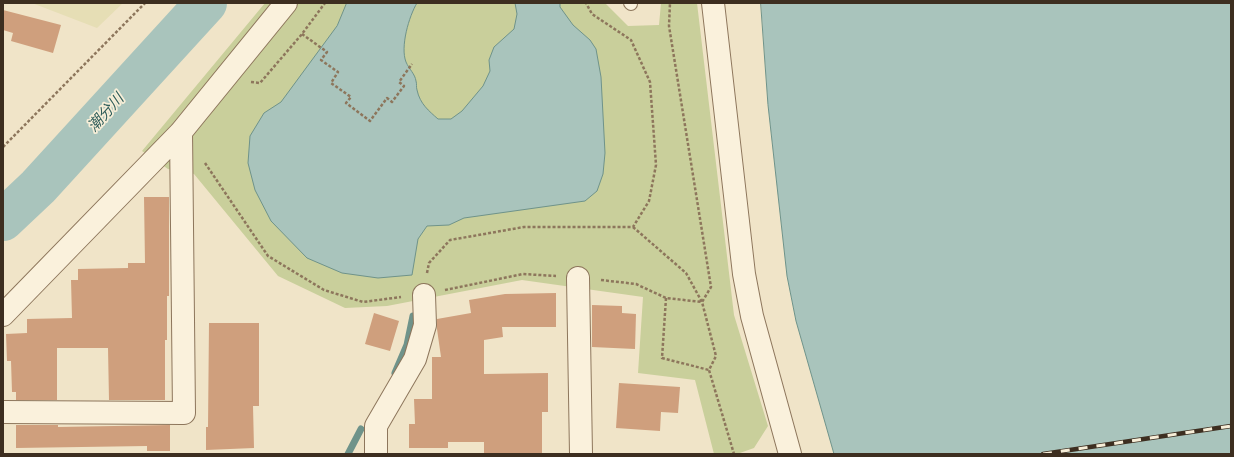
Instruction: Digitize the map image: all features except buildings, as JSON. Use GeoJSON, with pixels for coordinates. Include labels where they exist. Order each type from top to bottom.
{"type":"FeatureCollection","features":[{"type":"Feature","properties":{"kind":"street"},"geometry":{"type":"LineString","coordinates":[[3,315],[181,132],[286,3]]}},
{"type":"Feature","properties":{"kind":"street"},"geometry":{"type":"LineString","coordinates":[[713,3],[744,274],[752,316],[790,454]]}},
{"type":"Feature","properties":{"kind":"street"},"geometry":{"type":"LineString","coordinates":[[3,412],[184,413],[181,132]]}},
{"type":"Feature","properties":{"kind":"street"},"geometry":{"type":"LineString","coordinates":[[578,278],[581,454]]}},
{"type":"Feature","properties":{"kind":"street"},"geometry":{"type":"LineString","coordinates":[[376,454],[376,426],[415,359],[425,325],[424,294]]}},
{"type":"Feature","properties":{"kind":"path"},"geometry":{"type":"LineString","coordinates":[[3,147],[145,3]]}},
{"type":"Feature","properties":{"kind":"path"},"geometry":{"type":"LineString","coordinates":[[225,78],[260,84],[302,34],[325,3]]}},
{"type":"Feature","properties":{"kind":"path"},"geometry":{"type":"LineString","coordinates":[[586,3],[592,14],[631,40],[650,82],[656,165],[649,201],[632,227]]}},
{"type":"Feature","properties":{"kind":"path"},"geometry":{"type":"LineString","coordinates":[[670,3],[669,26],[711,287],[702,302]]}},
{"type":"Feature","properties":{"kind":"path"},"geometry":{"type":"LineString","coordinates":[[302,34],[327,52],[321,60],[338,72],[330,83],[351,97],[346,103],[370,121],[387,98],[392,102],[404,86],[399,82],[412,64]]}},
{"type":"Feature","properties":{"kind":"path"},"geometry":{"type":"LineString","coordinates":[[202,160],[268,256],[324,290],[363,302],[424,294],[523,274],[636,284],[666,298],[702,302]]}},
{"type":"Feature","properties":{"kind":"path"},"geometry":{"type":"LineString","coordinates":[[424,294],[429,263],[450,240],[524,227],[632,227],[686,274],[702,302],[716,356],[710,370],[734,454]]}},
{"type":"Feature","properties":{"kind":"path"},"geometry":{"type":"LineString","coordinates":[[666,298],[662,358],[710,370]]}},
{"type":"Feature","properties":{"kind":"shaded area"},"geometry":{"type":"Polygon","coordinates":[[[32,3],[123,3],[97,28],[32,3]]]}},
{"type":"Feature","properties":{"kind":"green space"},"geometry":{"type":"Polygon","coordinates":[[[265,3],[605,3],[628,26],[659,25],[661,3],[697,3],[734,315],[768,426],[754,448],[737,454],[714,454],[695,380],[638,373],[643,297],[522,280],[387,306],[345,308],[278,276],[194,174],[168,169],[142,151],[265,3]]]}},
{"type":"Feature","properties":{"kind":"water"},"geometry":{"type":"Polygon","coordinates":[[[347,3],[417,3],[406,32],[404,56],[414,76],[418,95],[425,107],[438,119],[451,119],[462,111],[483,86],[490,71],[489,60],[494,47],[514,29],[517,14],[515,3],[560,3],[560,7],[573,25],[590,40],[596,49],[601,77],[605,153],[603,174],[597,191],[585,201],[464,218],[449,225],[427,226],[418,239],[412,275],[378,278],[342,273],[307,258],[271,221],[255,190],[248,163],[250,136],[264,113],[281,102],[337,26],[347,3]]]}},
{"type":"Feature","properties":{"kind":"water"},"geometry":{"type":"Polygon","coordinates":[[[761,3],[1231,3],[1231,454],[834,454],[796,321],[787,276],[768,105],[761,3]]]}},
{"type":"Feature","properties":{"kind":"waterway","name":"潮分川"},"geometry":{"type":"LineString","coordinates":[[3,220],[38,187],[206,3]]}},
{"type":"Feature","properties":{"kind":"waterway"},"geometry":{"type":"LineString","coordinates":[[395,373],[407,345],[413,316]]}},
{"type":"Feature","properties":{"kind":"waterway"},"geometry":{"type":"LineString","coordinates":[[348,454],[361,429]]}},
{"type":"Feature","properties":{"kind":"railway"},"geometry":{"type":"LineString","coordinates":[[1043,454],[1231,426]]}}]}
